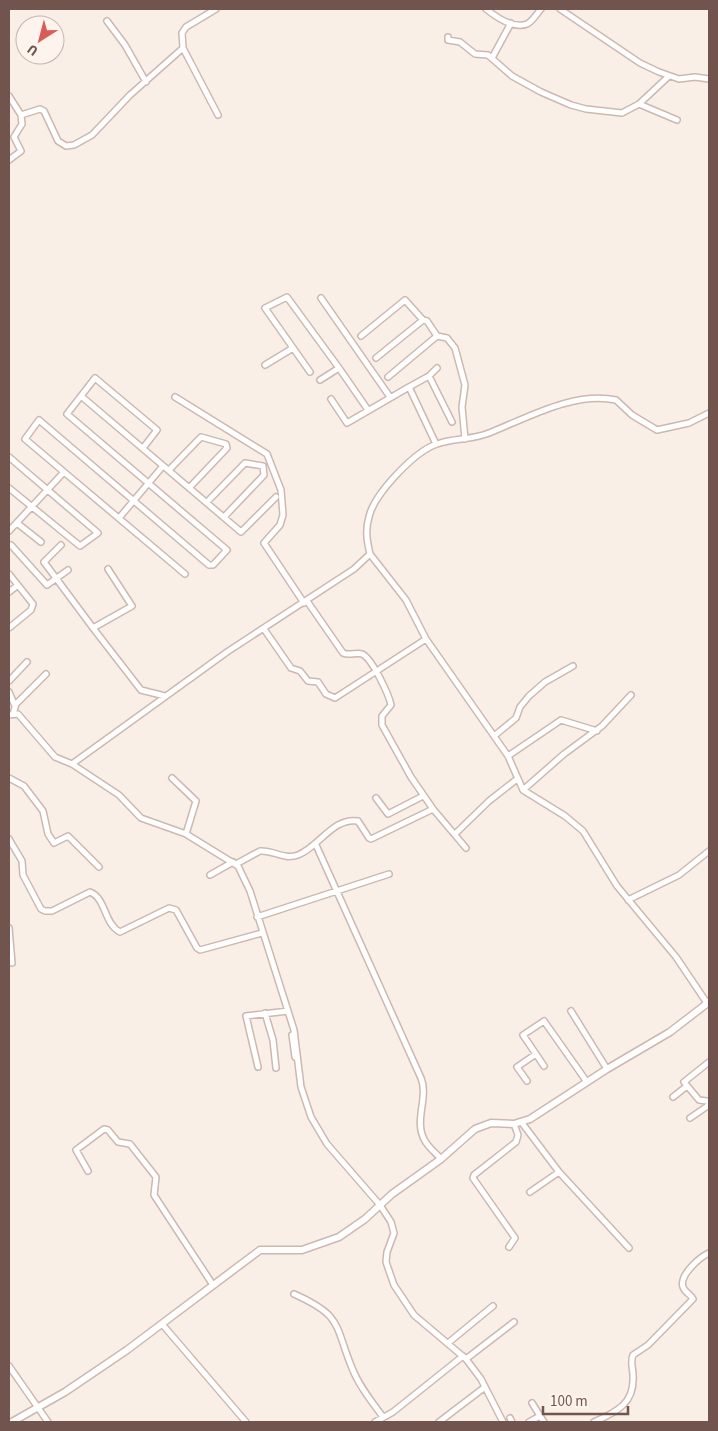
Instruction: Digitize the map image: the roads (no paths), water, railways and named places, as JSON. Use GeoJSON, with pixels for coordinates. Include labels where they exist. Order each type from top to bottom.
{"type":"FeatureCollection","features":[{"type":"Feature","properties":{"kind":"street"},"geometry":{"type":"LineString","coordinates":[[216,9],[184,29],[182,33],[184,48],[218,115]]}},
{"type":"Feature","properties":{"kind":"street"},"geometry":{"type":"LineString","coordinates":[[486,9],[499,18],[521,24],[529,22],[541,9]]}},
{"type":"Feature","properties":{"kind":"street"},"geometry":{"type":"LineString","coordinates":[[560,9],[619,46],[640,63],[669,76],[709,79]]}},
{"type":"Feature","properties":{"kind":"street"},"geometry":{"type":"LineString","coordinates":[[107,21],[125,45],[146,82]]}},
{"type":"Feature","properties":{"kind":"street"},"geometry":{"type":"LineString","coordinates":[[492,58],[512,23]]}},
{"type":"Feature","properties":{"kind":"street"},"geometry":{"type":"LineString","coordinates":[[448,37],[448,40],[460,42],[475,54],[485,54],[492,58],[512,76],[571,105],[622,113],[639,104],[669,76]]}},
{"type":"Feature","properties":{"kind":"street"},"geometry":{"type":"LineString","coordinates":[[21,115],[43,110],[58,141],[66,146],[74,145],[92,135],[118,106],[184,48]]}},
{"type":"Feature","properties":{"kind":"street"},"geometry":{"type":"LineString","coordinates":[[9,96],[21,115],[22,124],[14,137],[21,151],[9,160]]}},
{"type":"Feature","properties":{"kind":"street"},"geometry":{"type":"LineString","coordinates":[[639,104],[677,120]]}},
{"type":"Feature","properties":{"kind":"street"},"geometry":{"type":"LineString","coordinates":[[310,372],[265,308],[287,297],[368,410]]}},
{"type":"Feature","properties":{"kind":"street"},"geometry":{"type":"LineString","coordinates":[[321,298],[390,397]]}},
{"type":"Feature","properties":{"kind":"street"},"geometry":{"type":"LineString","coordinates":[[361,336],[405,300],[423,320],[427,321],[438,336]]}},
{"type":"Feature","properties":{"kind":"street"},"geometry":{"type":"LineString","coordinates":[[376,358],[423,320]]}},
{"type":"Feature","properties":{"kind":"street"},"geometry":{"type":"LineString","coordinates":[[388,377],[438,336],[445,336],[453,344],[464,378],[466,389],[462,409],[466,439]]}},
{"type":"Feature","properties":{"kind":"street"},"geometry":{"type":"LineString","coordinates":[[265,365],[293,348]]}},
{"type":"Feature","properties":{"kind":"street"},"geometry":{"type":"LineString","coordinates":[[320,380],[339,368]]}},
{"type":"Feature","properties":{"kind":"street"},"geometry":{"type":"LineString","coordinates":[[330,399],[347,423],[429,376],[437,368]]}},
{"type":"Feature","properties":{"kind":"street"},"geometry":{"type":"LineString","coordinates":[[429,376],[452,422]]}},
{"type":"Feature","properties":{"kind":"street"},"geometry":{"type":"LineString","coordinates":[[143,448],[157,430],[95,378],[66,414],[227,550],[214,565],[209,565],[40,420],[25,439],[185,574]]}},
{"type":"Feature","properties":{"kind":"street"},"geometry":{"type":"LineString","coordinates":[[409,387],[436,444]]}},
{"type":"Feature","properties":{"kind":"street"},"geometry":{"type":"LineString","coordinates":[[81,396],[241,532],[276,497]]}},
{"type":"Feature","properties":{"kind":"street"},"geometry":{"type":"LineString","coordinates":[[175,397],[267,454],[281,490],[283,515],[280,526],[264,543],[343,653],[348,655],[363,654],[369,660],[389,692],[391,705],[382,716],[382,725],[423,796],[466,848]]}},
{"type":"Feature","properties":{"kind":"street"},"geometry":{"type":"LineString","coordinates":[[12,1422],[40,1407],[162,1324],[260,1250],[296,1251],[318,1246],[348,1232],[441,1159],[479,1126],[491,1123],[522,1123],[534,1118],[587,1082],[670,1032],[709,1002],[676,957],[617,886],[583,831],[565,816],[523,790],[508,756],[426,639],[406,600],[370,554],[366,536],[369,515],[386,489],[411,459],[436,444],[481,436],[568,402],[616,400],[632,415],[657,430],[689,423],[709,413]]}},
{"type":"Feature","properties":{"kind":"street"},"geometry":{"type":"LineString","coordinates":[[169,470],[201,437],[226,444],[227,448],[189,488]]}},
{"type":"Feature","properties":{"kind":"street"},"geometry":{"type":"LineString","coordinates":[[9,457],[98,533],[80,546],[9,489]]}},
{"type":"Feature","properties":{"kind":"street"},"geometry":{"type":"LineString","coordinates":[[207,502],[245,463],[262,466],[264,476],[224,517]]}},
{"type":"Feature","properties":{"kind":"street"},"geometry":{"type":"LineString","coordinates":[[119,518],[163,466]]}},
{"type":"Feature","properties":{"kind":"street"},"geometry":{"type":"LineString","coordinates":[[9,531],[64,472]]}},
{"type":"Feature","properties":{"kind":"street"},"geometry":{"type":"LineString","coordinates":[[17,522],[41,542]]}},
{"type":"Feature","properties":{"kind":"street"},"geometry":{"type":"LineString","coordinates":[[61,545],[44,560],[141,690],[164,696]]}},
{"type":"Feature","properties":{"kind":"street"},"geometry":{"type":"LineString","coordinates":[[11,546],[46,584],[49,585],[68,570]]}},
{"type":"Feature","properties":{"kind":"street"},"geometry":{"type":"LineString","coordinates":[[72,764],[164,696],[354,569],[370,554]]}},
{"type":"Feature","properties":{"kind":"street"},"geometry":{"type":"LineString","coordinates":[[93,628],[132,606],[108,569]]}},
{"type":"Feature","properties":{"kind":"street"},"geometry":{"type":"LineString","coordinates":[[9,574],[33,604],[30,610],[9,628]]}},
{"type":"Feature","properties":{"kind":"street"},"geometry":{"type":"LineString","coordinates":[[9,592],[18,585]]}},
{"type":"Feature","properties":{"kind":"street"},"geometry":{"type":"LineString","coordinates":[[264,629],[291,668],[300,671],[308,681],[318,682],[332,698],[335,698],[426,639]]}},
{"type":"Feature","properties":{"kind":"street"},"geometry":{"type":"LineString","coordinates":[[9,680],[27,662]]}},
{"type":"Feature","properties":{"kind":"street"},"geometry":{"type":"LineString","coordinates":[[494,736],[516,718],[520,707],[529,696],[546,682],[573,666]]}},
{"type":"Feature","properties":{"kind":"street"},"geometry":{"type":"LineString","coordinates":[[46,674],[15,706],[11,715],[22,718],[55,757],[72,764],[118,795],[141,818],[186,834],[235,863],[250,891],[286,1011],[297,1041],[301,1087],[311,1117],[324,1139],[380,1205],[394,1230],[386,1258],[391,1279],[414,1315],[465,1357],[485,1387],[503,1422]]}},
{"type":"Feature","properties":{"kind":"street"},"geometry":{"type":"LineString","coordinates":[[9,692],[15,706]]}},
{"type":"Feature","properties":{"kind":"street"},"geometry":{"type":"LineString","coordinates":[[523,790],[564,754],[597,730],[631,695]]}},
{"type":"Feature","properties":{"kind":"street"},"geometry":{"type":"LineString","coordinates":[[508,756],[561,720],[597,730]]}},
{"type":"Feature","properties":{"kind":"street"},"geometry":{"type":"LineString","coordinates":[[9,778],[24,786],[43,811],[48,834],[54,843],[68,836],[99,867]]}},
{"type":"Feature","properties":{"kind":"street"},"geometry":{"type":"LineString","coordinates":[[172,778],[196,801],[186,834]]}},
{"type":"Feature","properties":{"kind":"street"},"geometry":{"type":"LineString","coordinates":[[455,834],[489,800],[517,778]]}},
{"type":"Feature","properties":{"kind":"street"},"geometry":{"type":"LineString","coordinates":[[376,798],[388,814],[423,796]]}},
{"type":"Feature","properties":{"kind":"street"},"geometry":{"type":"LineString","coordinates":[[210,875],[260,851],[290,857],[316,845],[326,833],[350,822],[358,822],[368,838],[371,839],[433,808]]}},
{"type":"Feature","properties":{"kind":"street"},"geometry":{"type":"LineString","coordinates":[[9,839],[22,861],[23,875],[42,909],[45,911],[52,911],[90,892],[98,897],[113,926],[120,932],[169,908],[176,910],[197,948],[200,950],[262,933]]}},
{"type":"Feature","properties":{"kind":"street"},"geometry":{"type":"LineString","coordinates":[[316,845],[423,1083],[420,1124],[422,1134],[427,1144],[441,1159]]}},
{"type":"Feature","properties":{"kind":"street"},"geometry":{"type":"LineString","coordinates":[[628,900],[680,874],[709,851]]}},
{"type":"Feature","properties":{"kind":"street"},"geometry":{"type":"LineString","coordinates":[[257,917],[389,874]]}},
{"type":"Feature","properties":{"kind":"street"},"geometry":{"type":"LineString","coordinates":[[9,928],[12,963]]}},
{"type":"Feature","properties":{"kind":"street"},"geometry":{"type":"LineString","coordinates":[[258,1067],[247,1016],[286,1011]]}},
{"type":"Feature","properties":{"kind":"street"},"geometry":{"type":"LineString","coordinates":[[286,1011],[295,1057]]}},
{"type":"Feature","properties":{"kind":"street"},"geometry":{"type":"LineString","coordinates":[[571,1011],[607,1070]]}},
{"type":"Feature","properties":{"kind":"street"},"geometry":{"type":"LineString","coordinates":[[265,1013],[273,1040],[276,1068]]}},
{"type":"Feature","properties":{"kind":"street"},"geometry":{"type":"LineString","coordinates":[[544,1066],[523,1035],[544,1021],[587,1082]]}},
{"type":"Feature","properties":{"kind":"street"},"geometry":{"type":"LineString","coordinates":[[527,1081],[517,1067],[536,1054]]}},
{"type":"Feature","properties":{"kind":"street"},"geometry":{"type":"LineString","coordinates":[[709,1062],[684,1082],[700,1100],[709,1101]]}},
{"type":"Feature","properties":{"kind":"street"},"geometry":{"type":"LineString","coordinates":[[673,1097],[687,1086]]}},
{"type":"Feature","properties":{"kind":"street"},"geometry":{"type":"LineString","coordinates":[[690,1118],[709,1101]]}},
{"type":"Feature","properties":{"kind":"street"},"geometry":{"type":"LineString","coordinates":[[522,1123],[559,1172],[629,1248]]}},
{"type":"Feature","properties":{"kind":"street"},"geometry":{"type":"LineString","coordinates":[[509,1247],[515,1238],[474,1177],[516,1142],[518,1135],[514,1124]]}},
{"type":"Feature","properties":{"kind":"street"},"geometry":{"type":"LineString","coordinates":[[88,1170],[76,1150],[104,1129],[108,1130],[118,1142],[130,1144],[156,1177],[154,1195],[213,1285]]}},
{"type":"Feature","properties":{"kind":"street"},"geometry":{"type":"LineString","coordinates":[[530,1192],[559,1172]]}},
{"type":"Feature","properties":{"kind":"street"},"geometry":{"type":"LineString","coordinates":[[594,1422],[613,1414],[626,1404],[632,1389],[633,1355],[648,1345],[693,1299],[684,1288],[683,1282],[696,1261],[709,1253]]}},
{"type":"Feature","properties":{"kind":"street"},"geometry":{"type":"LineString","coordinates":[[294,1294],[321,1307],[335,1322],[355,1376],[383,1417]]}},
{"type":"Feature","properties":{"kind":"street"},"geometry":{"type":"LineString","coordinates":[[448,1343],[493,1306]]}},
{"type":"Feature","properties":{"kind":"street"},"geometry":{"type":"LineString","coordinates":[[375,1422],[514,1322]]}},
{"type":"Feature","properties":{"kind":"street"},"geometry":{"type":"LineString","coordinates":[[162,1324],[246,1422]]}},
{"type":"Feature","properties":{"kind":"street"},"geometry":{"type":"LineString","coordinates":[[9,1366],[40,1407],[48,1422]]}},
{"type":"Feature","properties":{"kind":"street"},"geometry":{"type":"LineString","coordinates":[[439,1422],[485,1387]]}},
{"type":"Feature","properties":{"kind":"street"},"geometry":{"type":"LineString","coordinates":[[532,1403],[544,1422]]}},
{"type":"Feature","properties":{"kind":"street"},"geometry":{"type":"LineString","coordinates":[[529,1422],[540,1416]]}}]}
